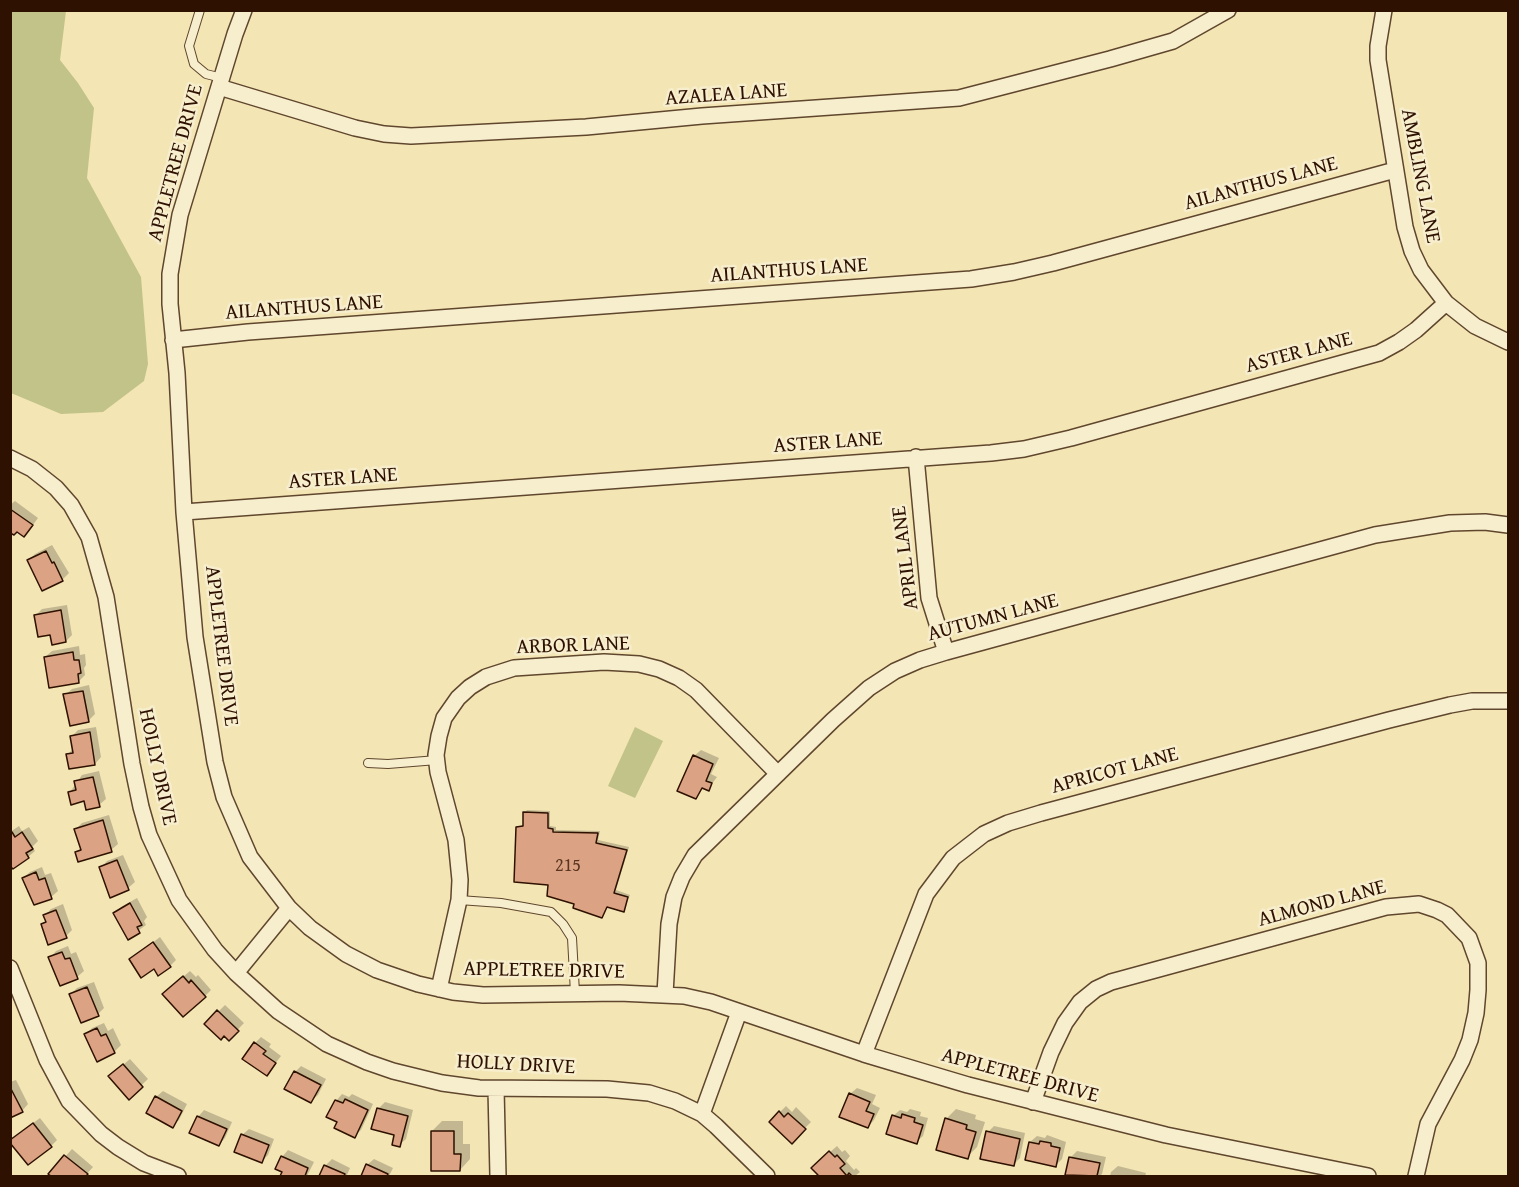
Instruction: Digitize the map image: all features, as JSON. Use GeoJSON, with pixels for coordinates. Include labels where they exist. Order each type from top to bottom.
{"type":"FeatureCollection","features":[{"type":"Feature","properties":{"kind":"street","name":"APPLETREE DRIVE"},"geometry":{"type":"LineString","coordinates":[[244,10],[180,215],[170,274],[170,304],[177,373],[184,512],[195,637],[215,762],[224,797],[250,857],[289,908],[345,954],[377,970],[439,989],[483,995],[665,994],[711,1002],[864,1054],[968,1085],[1166,1135],[1368,1176]]}},
{"type":"Feature","properties":{"kind":"street","name":"AZALEA LANE"},"geometry":{"type":"LineString","coordinates":[[220,82],[355,128],[384,134],[411,136],[586,127],[702,116],[959,98],[1173,41],[1228,10]]}},
{"type":"Feature","properties":{"kind":"street","name":"AMBLING LANE"},"geometry":{"type":"LineString","coordinates":[[1384,10],[1378,60],[1405,227],[1412,251],[1421,270],[1446,303],[1475,326],[1509,342]]}},
{"type":"Feature","properties":{"kind":"street","name":"AILANTHUS LANE"},"geometry":{"type":"LineString","coordinates":[[173,340],[248,332],[971,279],[1053,263],[1395,170]]}},
{"type":"Feature","properties":{"kind":"street","name":"ASTER LANE"},"geometry":{"type":"LineString","coordinates":[[184,512],[1024,449],[1354,361],[1399,342],[1446,303]]}},
{"type":"Feature","properties":{"kind":"street","name":"APRIL LANE"},"geometry":{"type":"LineString","coordinates":[[916,457],[929,598],[946,652]]}},
{"type":"Feature","properties":{"kind":"street","name":"HOLLY DRIVE"},"geometry":{"type":"LineString","coordinates":[[10,458],[32,469],[56,488],[71,505],[89,537],[106,597],[132,764],[149,835],[179,900],[208,942],[236,973],[295,1024],[327,1044],[393,1071],[442,1083],[496,1089],[607,1089],[649,1094],[675,1101],[702,1114],[767,1176]]}},
{"type":"Feature","properties":{"kind":"street","name":"AUTUMN LANE"},"geometry":{"type":"LineString","coordinates":[[665,994],[669,924],[674,897],[695,855],[833,720],[869,688],[895,671],[946,652],[1375,535],[1450,523],[1485,522],[1509,525]]}},
{"type":"Feature","properties":{"kind":"street","name":"ARBOR LANE"},"geometry":{"type":"LineString","coordinates":[[439,989],[459,900],[459,859],[438,772],[439,736],[444,718],[458,698],[486,677],[514,668],[604,662],[639,664],[659,669],[680,678],[729,723],[778,774]]}},
{"type":"Feature","properties":{"kind":"street","name":"APRICOT LANE"},"geometry":{"type":"LineString","coordinates":[[864,1054],[926,894],[953,858],[984,834],[1008,823],[1041,813],[1389,720],[1472,701],[1509,701]]}},
{"type":"Feature","properties":{"kind":"street","name":"ALMOND LANE"},"geometry":{"type":"LineString","coordinates":[[1034,1102],[1051,1052],[1065,1023],[1080,1002],[1096,989],[1111,982],[1386,907],[1419,904],[1437,909],[1447,915],[1469,938],[1478,963],[1478,990],[1470,1040],[1428,1124],[1416,1176]]}},
{"type":"Feature","properties":{"kind":"street"},"geometry":{"type":"LineString","coordinates":[[236,973],[289,908]]}},
{"type":"Feature","properties":{"kind":"street"},"geometry":{"type":"LineString","coordinates":[[10,968],[47,1060],[69,1101],[101,1134],[118,1147],[144,1163],[178,1176]]}},
{"type":"Feature","properties":{"kind":"street"},"geometry":{"type":"LineString","coordinates":[[702,1114],[739,1012]]}},
{"type":"Feature","properties":{"kind":"street"},"geometry":{"type":"LineString","coordinates":[[496,1089],[498,1176]]}},
{"type":"Feature","properties":{"kind":"lane"},"geometry":{"type":"LineString","coordinates":[[200,10],[189,46],[194,64],[220,82]]}},
{"type":"Feature","properties":{"kind":"lane"},"geometry":{"type":"LineString","coordinates":[[368,763],[388,764],[437,760]]}},
{"type":"Feature","properties":{"kind":"lane"},"geometry":{"type":"LineString","coordinates":[[459,900],[501,903],[551,912],[572,938],[575,993]]}},
{"type":"Feature","properties":{"kind":"green space"},"geometry":{"type":"Polygon","coordinates":[[[10,11],[66,11],[60,60],[94,108],[87,178],[141,277],[148,364],[144,381],[103,412],[61,414],[11,393],[10,11]]]}},
{"type":"Feature","properties":{"kind":"green space"},"geometry":{"type":"Polygon","coordinates":[[[635,727],[663,741],[635,798],[608,786],[635,727]]]}},
{"type":"Feature","properties":{"kind":"building"},"geometry":{"type":"Polygon","coordinates":[[[10,509],[33,525],[24,537],[17,532],[14,535],[10,533],[10,509]]]}},
{"type":"Feature","properties":{"kind":"building"},"geometry":{"type":"Polygon","coordinates":[[[46,551],[63,581],[42,591],[27,560],[46,551]]]}},
{"type":"Feature","properties":{"kind":"building"},"geometry":{"type":"Polygon","coordinates":[[[61,610],[66,642],[52,645],[50,635],[38,637],[34,615],[61,610]]]}},
{"type":"Feature","properties":{"kind":"building"},"geometry":{"type":"Polygon","coordinates":[[[73,652],[74,660],[79,660],[81,673],[78,674],[79,683],[49,688],[44,657],[73,652]]]}},
{"type":"Feature","properties":{"kind":"building"},"geometry":{"type":"Polygon","coordinates":[[[83,691],[89,722],[70,726],[63,694],[83,691]]]}},
{"type":"Feature","properties":{"kind":"building"},"geometry":{"type":"Polygon","coordinates":[[[90,732],[95,765],[69,769],[66,754],[73,753],[70,736],[90,732]]]}},
{"type":"Feature","properties":{"kind":"building"},"geometry":{"type":"Polygon","coordinates":[[[693,755],[713,764],[706,781],[712,783],[709,791],[702,788],[696,799],[677,791],[693,755]]]}},
{"type":"Feature","properties":{"kind":"building"},"geometry":{"type":"Polygon","coordinates":[[[93,777],[100,807],[86,810],[84,801],[71,805],[68,792],[76,790],[74,781],[93,777]]]}},
{"type":"Feature","properties":{"kind":"building"},"geometry":{"type":"Polygon","coordinates":[[[523,812],[548,813],[548,828],[553,829],[553,832],[598,833],[596,843],[627,850],[614,893],[628,897],[624,912],[607,907],[602,918],[573,908],[574,904],[547,896],[548,885],[514,882],[516,827],[523,826],[523,812]]]}},
{"type":"Feature","properties":{"kind":"building"},"geometry":{"type":"Polygon","coordinates":[[[103,820],[112,852],[78,862],[75,852],[81,850],[74,829],[103,820]]]}},
{"type":"Feature","properties":{"kind":"building"},"geometry":{"type":"Polygon","coordinates":[[[12,832],[15,837],[22,832],[33,849],[26,853],[29,858],[13,869],[10,866],[10,833],[12,832]]]}},
{"type":"Feature","properties":{"kind":"building"},"geometry":{"type":"Polygon","coordinates":[[[117,860],[129,890],[110,898],[99,867],[117,860]]]}},
{"type":"Feature","properties":{"kind":"building"},"geometry":{"type":"Polygon","coordinates":[[[36,872],[39,880],[45,878],[52,899],[34,905],[22,878],[36,872]]]}},
{"type":"Feature","properties":{"kind":"building"},"geometry":{"type":"Polygon","coordinates":[[[130,903],[142,925],[137,927],[140,933],[128,940],[113,913],[130,903]]]}},
{"type":"Feature","properties":{"kind":"building"},"geometry":{"type":"Polygon","coordinates":[[[56,910],[67,938],[48,945],[41,924],[46,922],[43,915],[56,910]]]}},
{"type":"Feature","properties":{"kind":"building"},"geometry":{"type":"Polygon","coordinates":[[[153,942],[171,967],[158,976],[154,969],[141,978],[129,959],[153,942]]]}},
{"type":"Feature","properties":{"kind":"building"},"geometry":{"type":"Polygon","coordinates":[[[62,952],[65,959],[70,958],[78,979],[60,986],[48,957],[62,952]]]}},
{"type":"Feature","properties":{"kind":"building"},"geometry":{"type":"Polygon","coordinates":[[[183,976],[189,983],[191,980],[206,997],[183,1017],[162,994],[183,976]]]}},
{"type":"Feature","properties":{"kind":"building"},"geometry":{"type":"Polygon","coordinates":[[[87,987],[99,1016],[81,1023],[69,994],[87,987]]]}},
{"type":"Feature","properties":{"kind":"building"},"geometry":{"type":"Polygon","coordinates":[[[217,1010],[239,1031],[229,1041],[224,1036],[221,1040],[204,1024],[217,1010]]]}},
{"type":"Feature","properties":{"kind":"building"},"geometry":{"type":"Polygon","coordinates":[[[97,1028],[101,1036],[106,1034],[115,1053],[97,1062],[84,1034],[97,1028]]]}},
{"type":"Feature","properties":{"kind":"building"},"geometry":{"type":"Polygon","coordinates":[[[254,1042],[266,1051],[263,1054],[276,1063],[267,1076],[242,1059],[254,1042]]]}},
{"type":"Feature","properties":{"kind":"building"},"geometry":{"type":"Polygon","coordinates":[[[123,1064],[143,1087],[129,1100],[108,1076],[123,1064]]]}},
{"type":"Feature","properties":{"kind":"building"},"geometry":{"type":"Polygon","coordinates":[[[294,1071],[321,1085],[311,1103],[284,1089],[294,1071]]]}},
{"type":"Feature","properties":{"kind":"building"},"geometry":{"type":"Polygon","coordinates":[[[10,1087],[23,1112],[10,1118],[10,1087]]]}},
{"type":"Feature","properties":{"kind":"building"},"geometry":{"type":"Polygon","coordinates":[[[849,1093],[870,1102],[866,1111],[874,1114],[868,1128],[839,1117],[849,1093]]]}},
{"type":"Feature","properties":{"kind":"building"},"geometry":{"type":"Polygon","coordinates":[[[155,1096],[182,1111],[173,1128],[146,1113],[155,1096]]]}},
{"type":"Feature","properties":{"kind":"building"},"geometry":{"type":"Polygon","coordinates":[[[345,1099],[368,1110],[355,1138],[334,1128],[337,1122],[326,1117],[335,1100],[343,1103],[345,1099]]]}},
{"type":"Feature","properties":{"kind":"building"},"geometry":{"type":"Polygon","coordinates":[[[377,1108],[408,1116],[400,1147],[392,1145],[394,1135],[371,1129],[377,1108]]]}},
{"type":"Feature","properties":{"kind":"building"},"geometry":{"type":"Polygon","coordinates":[[[779,1111],[784,1117],[788,1113],[806,1129],[792,1144],[769,1122],[779,1111]]]}},
{"type":"Feature","properties":{"kind":"building"},"geometry":{"type":"Polygon","coordinates":[[[902,1114],[915,1118],[914,1122],[923,1125],[917,1144],[886,1134],[892,1115],[901,1118],[902,1114]]]}},
{"type":"Feature","properties":{"kind":"building"},"geometry":{"type":"Polygon","coordinates":[[[197,1116],[227,1129],[219,1146],[189,1133],[197,1116]]]}},
{"type":"Feature","properties":{"kind":"building"},"geometry":{"type":"Polygon","coordinates":[[[945,1118],[967,1125],[966,1129],[976,1132],[968,1159],[936,1150],[945,1118]]]}},
{"type":"Feature","properties":{"kind":"building"},"geometry":{"type":"Polygon","coordinates":[[[33,1123],[52,1147],[28,1165],[10,1140],[33,1123]]]}},
{"type":"Feature","properties":{"kind":"building"},"geometry":{"type":"Polygon","coordinates":[[[431,1131],[454,1131],[454,1154],[461,1154],[460,1171],[431,1171],[431,1131]]]}},
{"type":"Feature","properties":{"kind":"building"},"geometry":{"type":"Polygon","coordinates":[[[986,1131],[1020,1139],[1014,1166],[980,1159],[986,1131]]]}},
{"type":"Feature","properties":{"kind":"building"},"geometry":{"type":"Polygon","coordinates":[[[241,1134],[269,1145],[262,1163],[234,1152],[241,1134]]]}},
{"type":"Feature","properties":{"kind":"building"},"geometry":{"type":"Polygon","coordinates":[[[1040,1141],[1060,1148],[1056,1167],[1025,1160],[1029,1142],[1039,1144],[1040,1141]]]}},
{"type":"Feature","properties":{"kind":"building"},"geometry":{"type":"Polygon","coordinates":[[[829,1151],[835,1157],[837,1155],[845,1164],[840,1168],[847,1176],[816,1176],[818,1175],[811,1168],[829,1151]]]}},
{"type":"Feature","properties":{"kind":"building"},"geometry":{"type":"Polygon","coordinates":[[[64,1155],[88,1174],[86,1176],[51,1176],[48,1174],[64,1155]]]}},
{"type":"Feature","properties":{"kind":"building"},"geometry":{"type":"Polygon","coordinates":[[[281,1156],[308,1168],[305,1176],[280,1176],[282,1172],[275,1169],[281,1156]]]}},
{"type":"Feature","properties":{"kind":"building"},"geometry":{"type":"Polygon","coordinates":[[[1069,1157],[1100,1163],[1097,1176],[1065,1175],[1069,1157]]]}},
{"type":"Feature","properties":{"kind":"building"},"geometry":{"type":"Polygon","coordinates":[[[366,1164],[388,1174],[387,1176],[361,1176],[366,1164]]]}},
{"type":"Feature","properties":{"kind":"building"},"geometry":{"type":"Polygon","coordinates":[[[324,1165],[345,1174],[344,1176],[319,1176],[324,1165]]]}}]}
